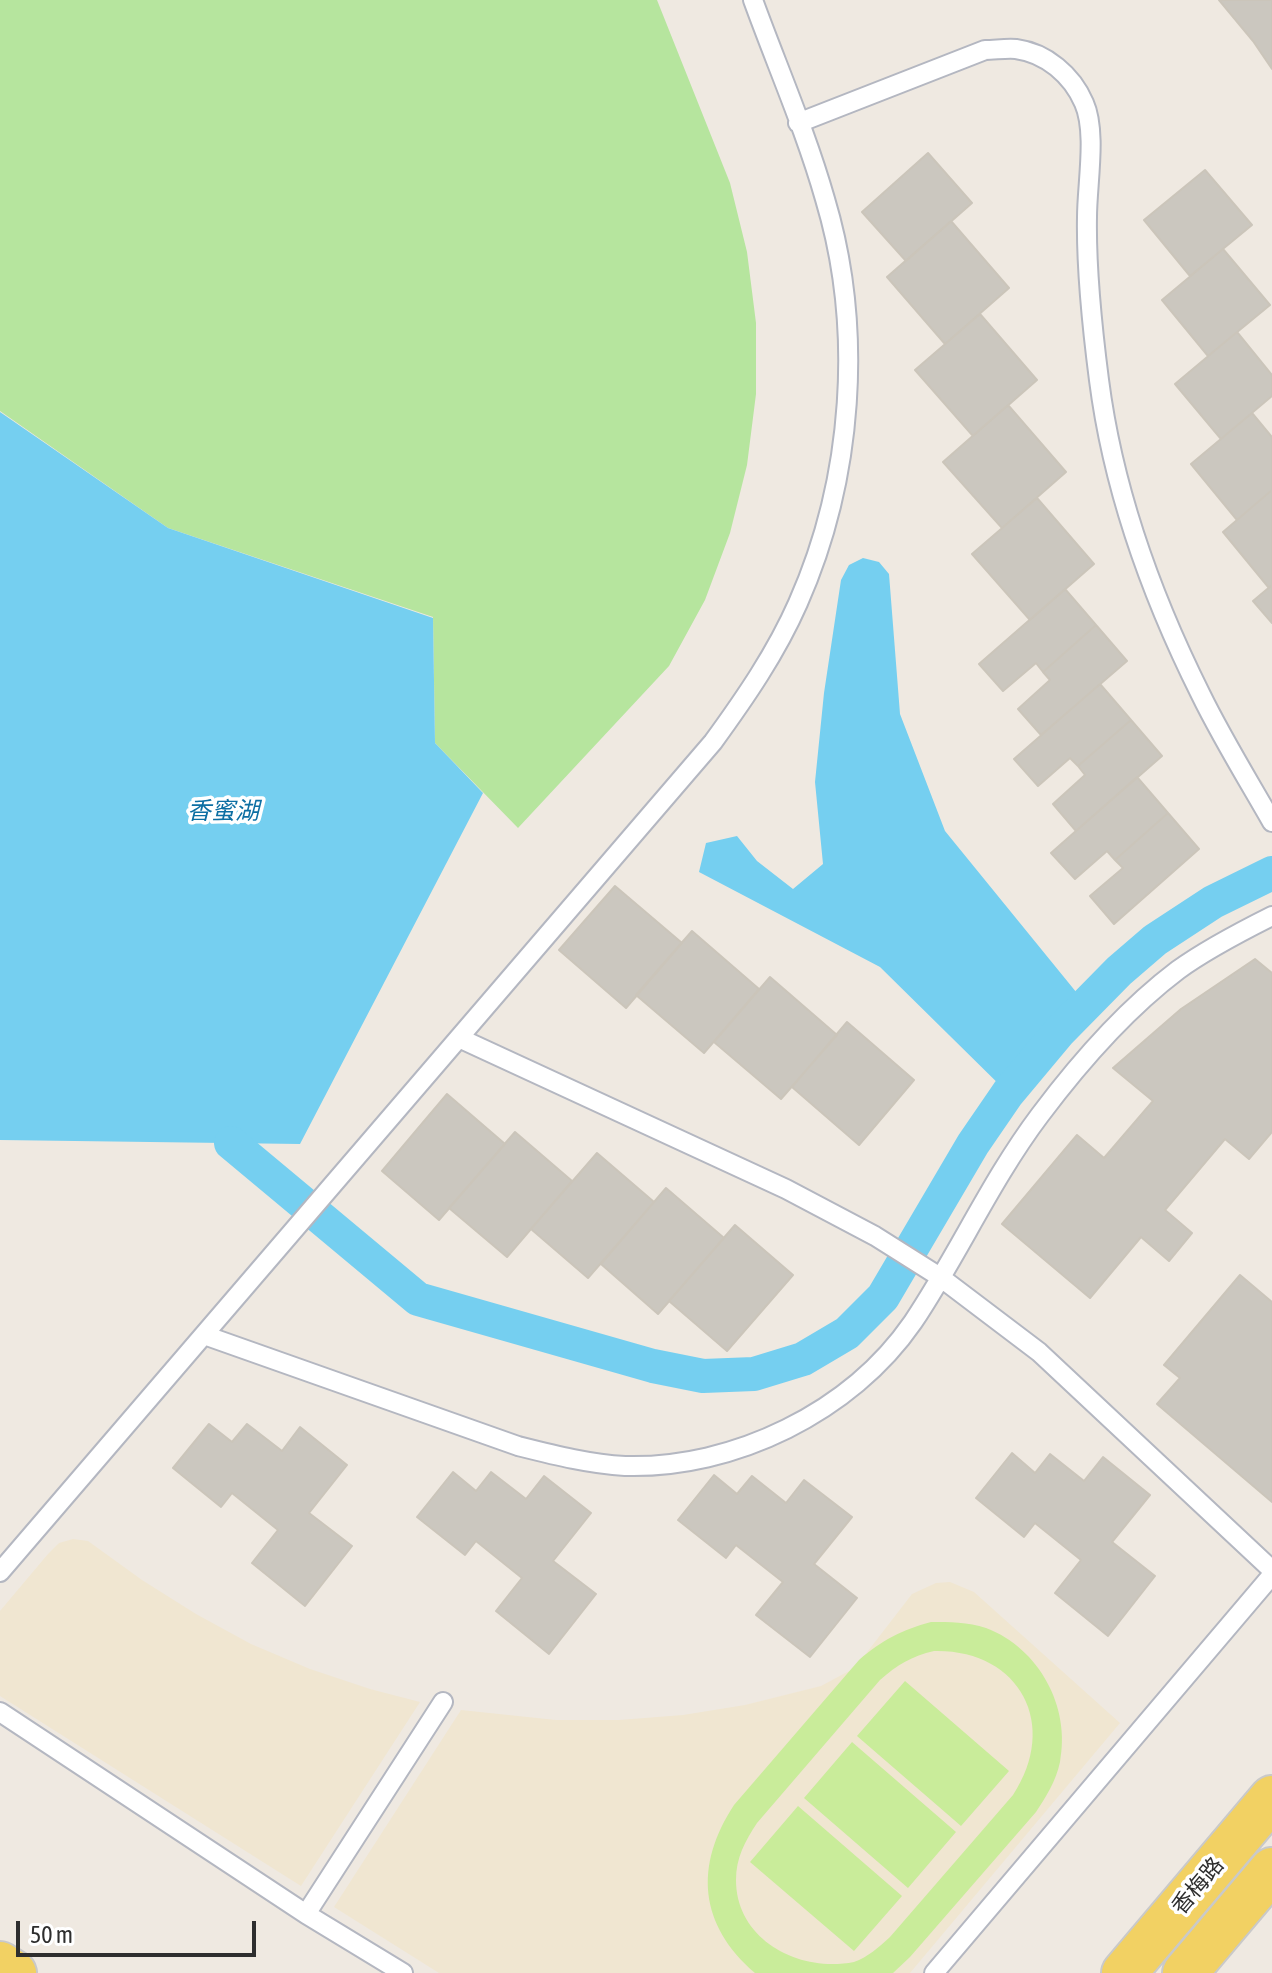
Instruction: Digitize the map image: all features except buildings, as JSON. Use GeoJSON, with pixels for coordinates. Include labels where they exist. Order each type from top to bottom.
{"type":"FeatureCollection","features":[{"type":"Feature","properties":{"kind":"main road","name":"香梅路"},"geometry":{"type":"LineString","coordinates":[[1124,1973],[1272,1798]]}},
{"type":"Feature","properties":{"kind":"main road","name":"香梅路"},"geometry":{"type":"LineString","coordinates":[[1185,1973],[1272,1870]]}},
{"type":"Feature","properties":{"kind":"main road"},"geometry":{"type":"LineString","coordinates":[[0,1964],[14,1973]]}},
{"type":"Feature","properties":{"kind":"lane"},"geometry":{"type":"LineString","coordinates":[[0,1572],[713,742],[761,676],[799,603],[826,526],[843,445],[848,363],[843,281],[826,200],[753,0]]}},
{"type":"Feature","properties":{"kind":"lane"},"geometry":{"type":"LineString","coordinates":[[798,123],[985,50],[1016,49],[1045,58],[1070,78],[1085,105],[1090,135],[1087,218],[1090,301],[1099,383],[1116,465],[1138,545],[1167,622],[1202,698],[1272,822]]}},
{"type":"Feature","properties":{"kind":"lane"},"geometry":{"type":"LineString","coordinates":[[204,1335],[518,1446],[572,1460],[626,1466],[682,1462],[735,1450],[761,1440],[833,1401],[875,1366],[911,1324],[974,1216],[1031,1128],[1112,1030],[1178,970],[1232,936],[1272,916]]}},
{"type":"Feature","properties":{"kind":"lane"},"geometry":{"type":"LineString","coordinates":[[459,1038],[786,1189],[875,1236],[940,1277],[1039,1352],[1272,1573],[934,1973]]}},
{"type":"Feature","properties":{"kind":"lane"},"geometry":{"type":"LineString","coordinates":[[306,1914],[443,1702]]}},
{"type":"Feature","properties":{"kind":"lane"},"geometry":{"type":"LineString","coordinates":[[0,1712],[306,1914],[403,1973]]}},
{"type":"Feature","properties":{"kind":"shaded area"},"geometry":{"type":"Polygon","coordinates":[[[73,1539],[88,1541],[142,1580],[251,1644],[310,1669],[420,1702],[301,1886],[0,1696],[0,1611],[59,1543],[73,1539]]]}},
{"type":"Feature","properties":{"kind":"shaded area"},"geometry":{"type":"Polygon","coordinates":[[[950,1582],[974,1592],[1120,1723],[910,1973],[439,1973],[334,1907],[461,1710],[556,1720],[619,1720],[683,1715],[745,1705],[821,1686],[849,1671],[861,1660],[912,1594],[936,1583],[950,1582]]]}},
{"type":"Feature","properties":{"kind":"green space"},"geometry":{"type":"Polygon","coordinates":[[[0,0],[657,0],[730,183],[747,252],[756,323],[756,394],[747,465],[730,533],[705,600],[669,666],[518,828],[435,743],[433,617],[168,528],[0,411],[0,0]]]}},
{"type":"Feature","properties":{"kind":"green space"},"geometry":{"type":"Polygon","coordinates":[[[931,1622],[986,1628],[1005,1637],[1036,1665],[1047,1682],[1061,1721],[1060,1762],[1047,1795],[1036,1812],[893,1973],[755,1973],[736,1955],[722,1935],[708,1894],[708,1872],[721,1828],[734,1805],[859,1660],[884,1641],[931,1622]],[[926,1653],[886,1675],[757,1823],[742,1850],[736,1880],[739,1901],[747,1920],[774,1948],[792,1957],[833,1964],[854,1962],[869,1955],[890,1937],[1013,1795],[1027,1768],[1032,1742],[1031,1718],[1023,1696],[1009,1677],[989,1663],[964,1654],[926,1653]]]}},
{"type":"Feature","properties":{"kind":"green space"},"geometry":{"type":"Polygon","coordinates":[[[905,1681],[1009,1771],[961,1826],[857,1736],[905,1681]]]}},
{"type":"Feature","properties":{"kind":"green space"},"geometry":{"type":"Polygon","coordinates":[[[852,1742],[956,1832],[908,1888],[804,1798],[852,1742]]]}},
{"type":"Feature","properties":{"kind":"green space"},"geometry":{"type":"Polygon","coordinates":[[[798,1806],[902,1896],[854,1951],[750,1862],[798,1806]]]}},
{"type":"Feature","properties":{"kind":"water","name":"香蜜湖"},"geometry":{"type":"Polygon","coordinates":[[[0,412],[168,528],[433,618],[435,743],[483,793],[300,1144],[0,1140],[0,412]]]}},
{"type":"Feature","properties":{"kind":"water"},"geometry":{"type":"Polygon","coordinates":[[[863,558],[879,562],[889,574],[900,714],[945,831],[1094,1014],[1018,1103],[880,967],[699,872],[706,843],[737,836],[757,861],[793,889],[823,864],[815,782],[824,693],[841,580],[849,565],[863,558]]]}},
{"type":"Feature","properties":{"kind":"waterway"},"geometry":{"type":"LineString","coordinates":[[231,1143],[418,1299],[653,1366],[703,1376],[754,1374],[803,1359],[847,1333],[883,1297],[973,1144],[1008,1093],[1059,1032],[1119,971],[1155,940],[1213,902],[1272,873]]}}]}
